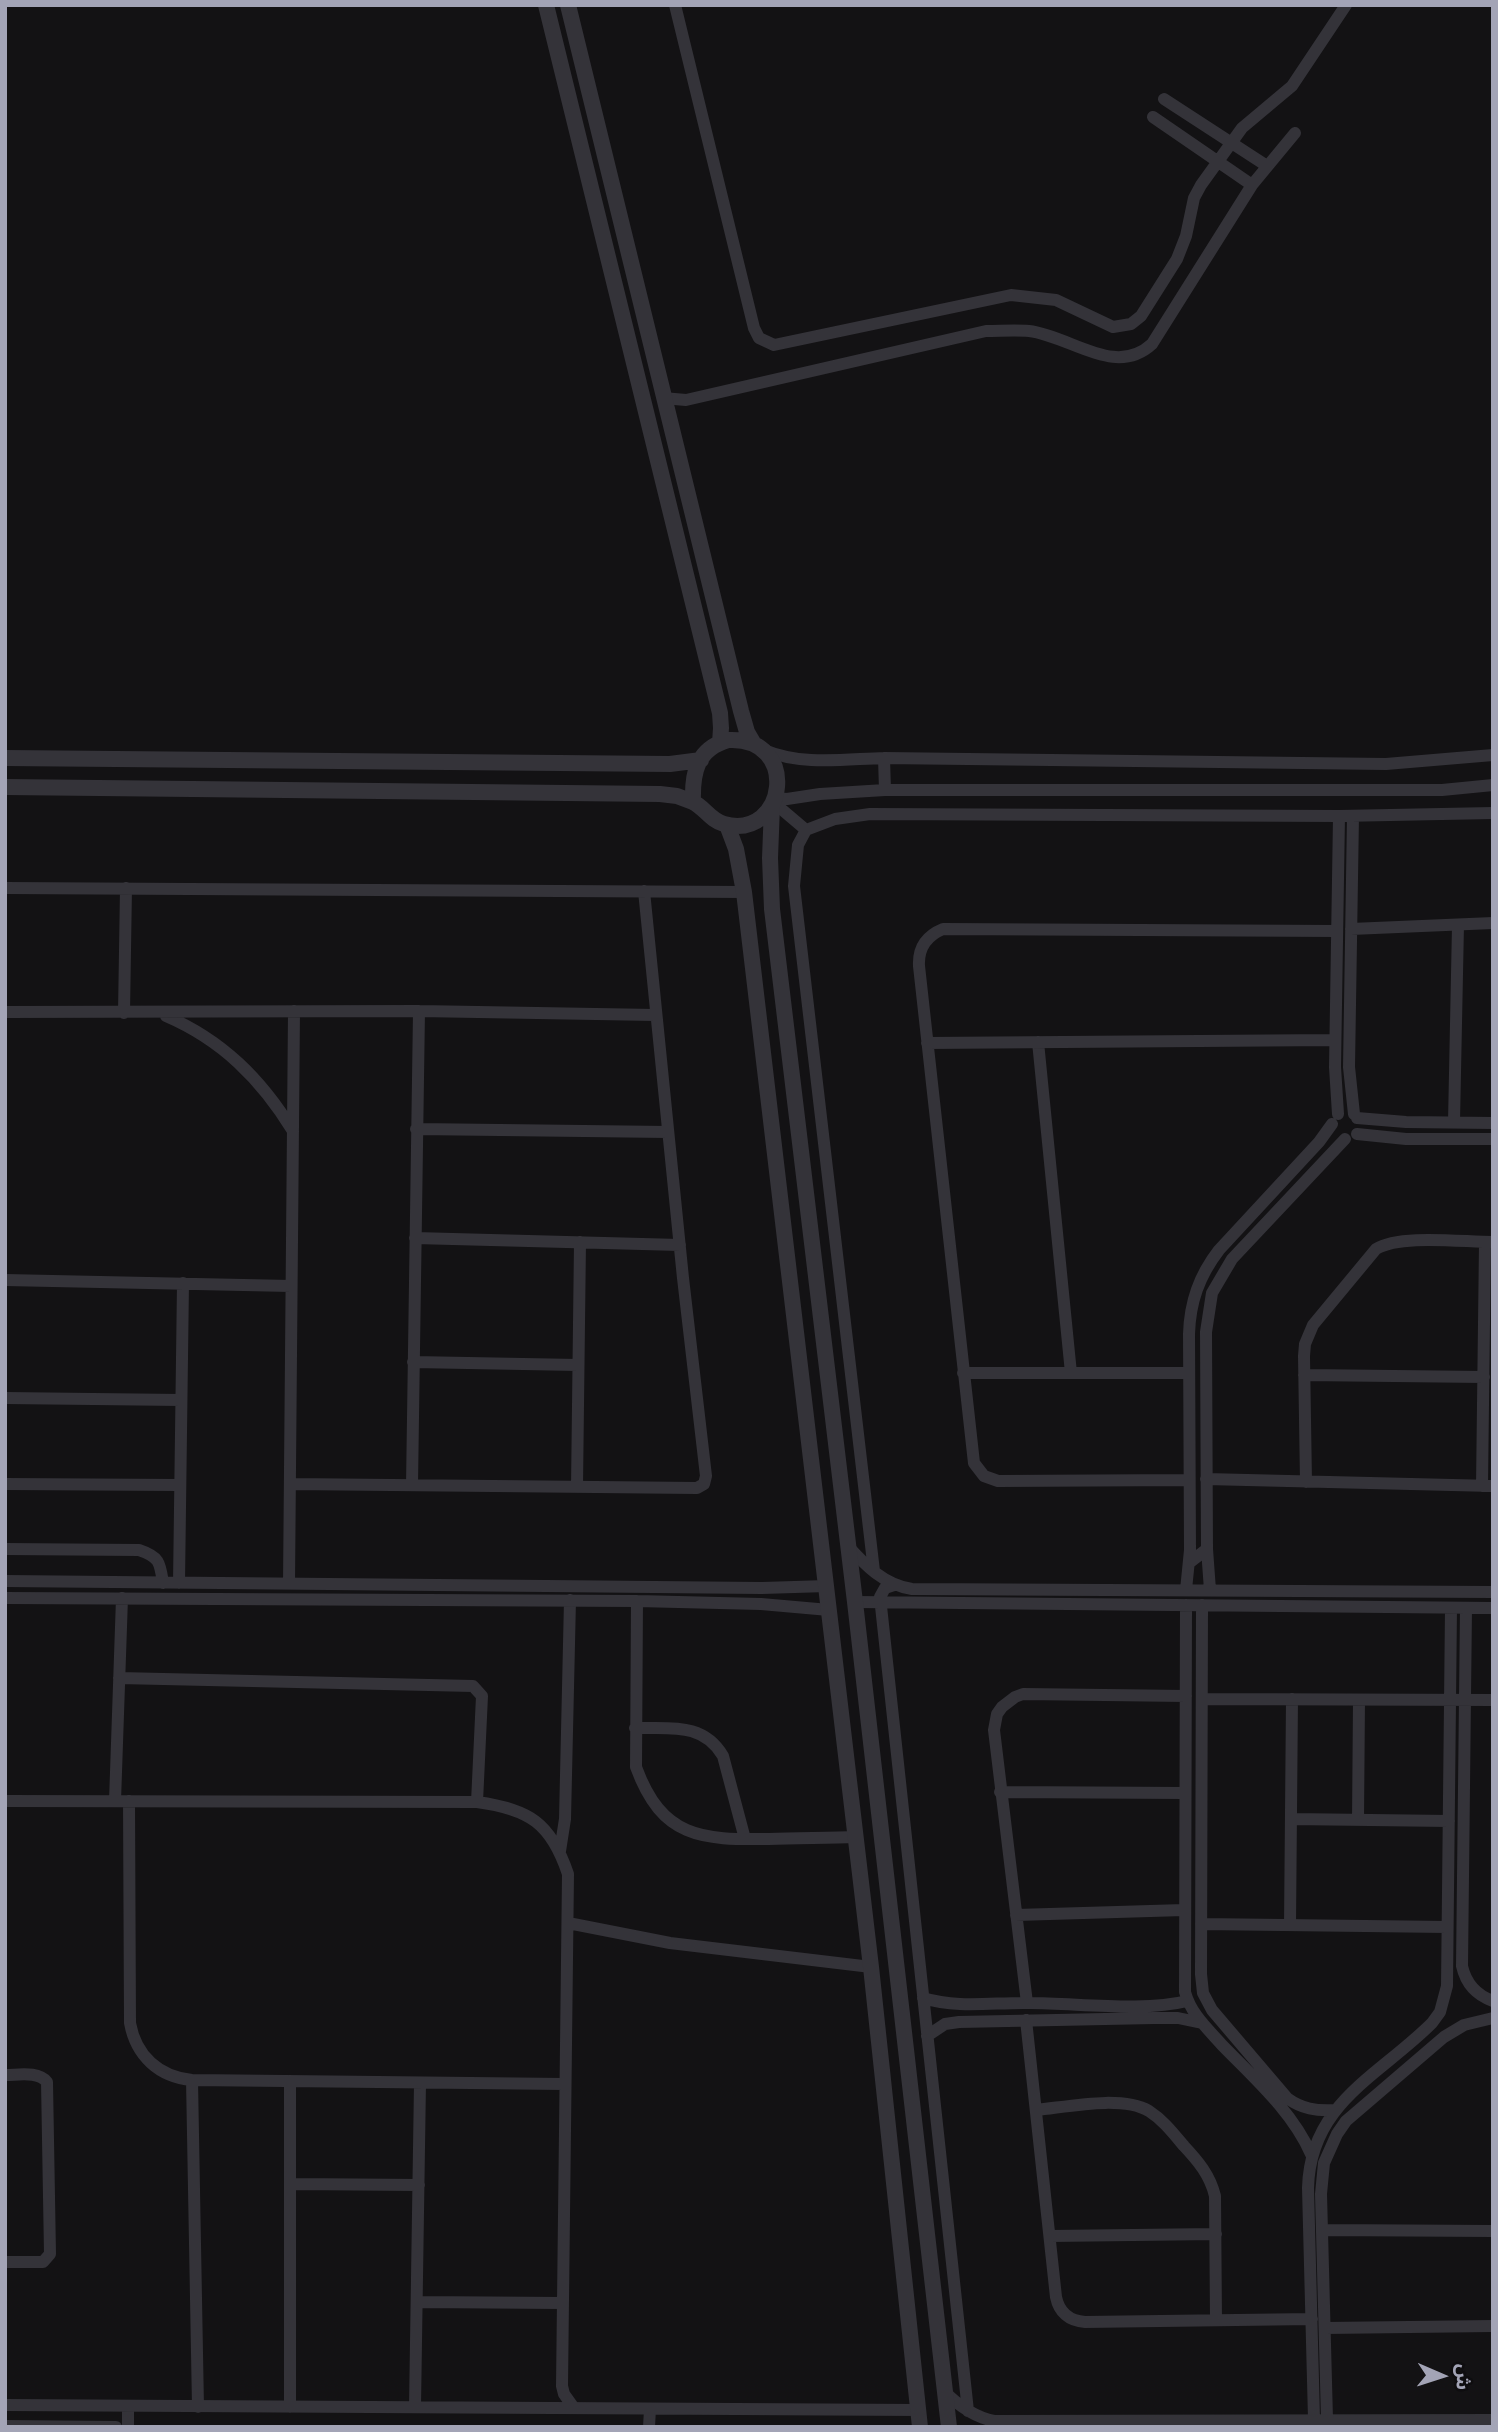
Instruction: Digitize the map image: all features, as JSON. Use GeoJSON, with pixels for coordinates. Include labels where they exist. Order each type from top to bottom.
{"type":"FeatureCollection","features":[{"type":"Feature","properties":{"kind":"street"},"geometry":{"type":"LineString","coordinates":[[546,5],[720,713],[719,743]]}},
{"type":"Feature","properties":{"kind":"street"},"geometry":{"type":"LineString","coordinates":[[568,5],[744,722],[759,747],[770,757],[777,772],[770,858],[772,909],[855,1602],[949,2427]]}},
{"type":"Feature","properties":{"kind":"street"},"geometry":{"type":"LineString","coordinates":[[674,5],[754,328],[760,338],[769,344],[780,345],[981,299],[1011,295],[1056,300],[1113,327],[1131,324],[1141,316],[1177,259],[1186,236],[1194,198],[1219,160],[1250,119],[1292,86],[1346,5]]}},
{"type":"Feature","properties":{"kind":"street"},"geometry":{"type":"LineString","coordinates":[[1164,99],[1268,166]]}},
{"type":"Feature","properties":{"kind":"street"},"geometry":{"type":"LineString","coordinates":[[1153,117],[1252,184]]}},
{"type":"Feature","properties":{"kind":"street"},"geometry":{"type":"LineString","coordinates":[[663,398],[687,400],[986,331],[1031,331],[1106,356],[1126,359],[1136,356],[1145,351],[1158,336],[1252,184],[1295,133]]}},
{"type":"Feature","properties":{"kind":"street"},"geometry":{"type":"LineString","coordinates":[[594,203],[615,198]]}},
{"type":"Feature","properties":{"kind":"street"},"geometry":{"type":"LineString","coordinates":[[707,661],[727,655]]}},
{"type":"Feature","properties":{"kind":"street"},"geometry":{"type":"LineString","coordinates":[[693,802],[692,781],[695,768],[710,748],[719,743],[737,740],[782,757],[802,760],[884,758],[1386,764],[1493,755]]}},
{"type":"Feature","properties":{"kind":"street"},"geometry":{"type":"LineString","coordinates":[[5,758],[670,764],[701,760]]}},
{"type":"Feature","properties":{"kind":"street"},"geometry":{"type":"LineString","coordinates":[[884,758],[885,790]]}},
{"type":"Feature","properties":{"kind":"street"},"geometry":{"type":"LineString","coordinates":[[5,787],[660,794],[693,802],[710,818],[727,825],[740,825],[763,815],[774,802],[820,794],[885,790],[1442,790],[1493,785]]}},
{"type":"Feature","properties":{"kind":"street"},"geometry":{"type":"LineString","coordinates":[[774,802],[806,830]]}},
{"type":"Feature","properties":{"kind":"street"},"geometry":{"type":"LineString","coordinates":[[874,1571],[794,886],[799,845],[806,830],[835,819],[870,814],[1346,816],[1493,813]]}},
{"type":"Feature","properties":{"kind":"street"},"geometry":{"type":"LineString","coordinates":[[1210,1590],[1206,1479],[1206,1332],[1212,1293],[1232,1259],[1359,1126],[1349,1079],[1351,929],[1346,816]]}},
{"type":"Feature","properties":{"kind":"street"},"geometry":{"type":"LineString","coordinates":[[1346,816],[1337,931],[1335,1135],[1406,1139],[1493,1139]]}},
{"type":"Feature","properties":{"kind":"street"},"geometry":{"type":"LineString","coordinates":[[5,2405],[650,2409],[919,2418],[871,1967],[744,892],[736,849],[727,825]]}},
{"type":"Feature","properties":{"kind":"street"},"geometry":{"type":"LineString","coordinates":[[5,888],[744,892]]}},
{"type":"Feature","properties":{"kind":"street"},"geometry":{"type":"LineString","coordinates":[[124,1013],[126,888]]}},
{"type":"Feature","properties":{"kind":"street"},"geometry":{"type":"LineString","coordinates":[[290,1484],[697,1488],[705,1480],[643,891]]}},
{"type":"Feature","properties":{"kind":"street"},"geometry":{"type":"LineString","coordinates":[[1351,929],[1493,923]]}},
{"type":"Feature","properties":{"kind":"street"},"geometry":{"type":"LineString","coordinates":[[1454,1122],[1458,925]]}},
{"type":"Feature","properties":{"kind":"street"},"geometry":{"type":"LineString","coordinates":[[1189,1480],[998,1481],[984,1476],[974,1463],[919,958],[924,943],[943,929],[1337,931]]}},
{"type":"Feature","properties":{"kind":"street"},"geometry":{"type":"LineString","coordinates":[[289,1583],[294,1011]]}},
{"type":"Feature","properties":{"kind":"street"},"geometry":{"type":"LineString","coordinates":[[5,1012],[419,1011],[655,1015]]}},
{"type":"Feature","properties":{"kind":"street"},"geometry":{"type":"LineString","coordinates":[[412,1485],[419,1011]]}},
{"type":"Feature","properties":{"kind":"street"},"geometry":{"type":"LineString","coordinates":[[160,1013],[200,1032],[237,1059],[268,1093],[293,1131]]}},
{"type":"Feature","properties":{"kind":"street"},"geometry":{"type":"LineString","coordinates":[[927,1043],[1335,1040]]}},
{"type":"Feature","properties":{"kind":"street"},"geometry":{"type":"LineString","coordinates":[[1038,1042],[1071,1373]]}},
{"type":"Feature","properties":{"kind":"street"},"geometry":{"type":"LineString","coordinates":[[1186,1590],[1189,1563],[1189,1373],[1192,1304],[1210,1262],[1323,1138],[1335,1119],[1346,1112],[1355,1116],[1406,1122],[1493,1123]]}},
{"type":"Feature","properties":{"kind":"street"},"geometry":{"type":"LineString","coordinates":[[416,1129],[668,1132]]}},
{"type":"Feature","properties":{"kind":"street"},"geometry":{"type":"LineString","coordinates":[[415,1238],[680,1245]]}},
{"type":"Feature","properties":{"kind":"street"},"geometry":{"type":"LineString","coordinates":[[1206,1479],[1306,1482],[1487,1486],[1483,1377],[1489,1242],[1402,1241],[1384,1244],[1376,1249],[1313,1325],[1305,1344],[1306,1482]]}},
{"type":"Feature","properties":{"kind":"street"},"geometry":{"type":"LineString","coordinates":[[577,1487],[580,1242]]}},
{"type":"Feature","properties":{"kind":"street"},"geometry":{"type":"LineString","coordinates":[[5,1280],[291,1286]]}},
{"type":"Feature","properties":{"kind":"street"},"geometry":{"type":"LineString","coordinates":[[178,1583],[183,1283]]}},
{"type":"Feature","properties":{"kind":"street"},"geometry":{"type":"LineString","coordinates":[[413,1362],[578,1365]]}},
{"type":"Feature","properties":{"kind":"street"},"geometry":{"type":"LineString","coordinates":[[963,1373],[1189,1373]]}},
{"type":"Feature","properties":{"kind":"street"},"geometry":{"type":"LineString","coordinates":[[1304,1375],[1483,1377]]}},
{"type":"Feature","properties":{"kind":"street"},"geometry":{"type":"LineString","coordinates":[[5,1398],[181,1400]]}},
{"type":"Feature","properties":{"kind":"street"},"geometry":{"type":"LineString","coordinates":[[5,1484],[179,1485]]}},
{"type":"Feature","properties":{"kind":"street"},"geometry":{"type":"LineString","coordinates":[[847,1545],[874,1571],[894,1585],[921,1590],[1493,1592]]}},
{"type":"Feature","properties":{"kind":"street"},"geometry":{"type":"LineString","coordinates":[[5,1549],[139,1549],[152,1554],[160,1564],[163,1583]]}},
{"type":"Feature","properties":{"kind":"street"},"geometry":{"type":"LineString","coordinates":[[1189,1563],[1208,1549]]}},
{"type":"Feature","properties":{"kind":"street"},"geometry":{"type":"LineString","coordinates":[[5,1581],[762,1588],[827,1586]]}},
{"type":"Feature","properties":{"kind":"street"},"geometry":{"type":"LineString","coordinates":[[73,1598],[74,1582]]}},
{"type":"Feature","properties":{"kind":"street"},"geometry":{"type":"LineString","coordinates":[[894,1585],[882,1592],[881,1602],[968,2411]]}},
{"type":"Feature","properties":{"kind":"street"},"geometry":{"type":"LineString","coordinates":[[761,1604],[762,1588]]}},
{"type":"Feature","properties":{"kind":"street"},"geometry":{"type":"LineString","coordinates":[[1083,1589],[1083,1604]]}},
{"type":"Feature","properties":{"kind":"street"},"geometry":{"type":"LineString","coordinates":[[1337,1591],[1338,1607]]}},
{"type":"Feature","properties":{"kind":"street"},"geometry":{"type":"LineString","coordinates":[[5,1598],[570,1600],[761,1604],[830,1610]]}},
{"type":"Feature","properties":{"kind":"street"},"geometry":{"type":"LineString","coordinates":[[115,1801],[122,1598]]}},
{"type":"Feature","properties":{"kind":"street"},"geometry":{"type":"LineString","coordinates":[[560,1851],[565,1810],[570,1600]]}},
{"type":"Feature","properties":{"kind":"street"},"geometry":{"type":"LineString","coordinates":[[637,1601],[635,1767],[645,1791],[660,1812],[681,1828],[705,1837],[856,1837]]}},
{"type":"Feature","properties":{"kind":"street"},"geometry":{"type":"LineString","coordinates":[[855,1602],[1493,1608]]}},
{"type":"Feature","properties":{"kind":"street"},"geometry":{"type":"LineString","coordinates":[[1186,1605],[1184,1984],[1187,2001],[1202,2023],[1293,2121],[1311,2154]]}},
{"type":"Feature","properties":{"kind":"street"},"geometry":{"type":"LineString","coordinates":[[1202,1605],[1201,1983],[1212,2010],[1287,2098],[1305,2108],[1335,2110]]}},
{"type":"Feature","properties":{"kind":"street"},"geometry":{"type":"LineString","coordinates":[[1321,2419],[1312,2319],[1308,2188],[1311,2154],[1317,2137],[1335,2110],[1423,2032],[1440,2012],[1447,1986],[1451,1608]]}},
{"type":"Feature","properties":{"kind":"street"},"geometry":{"type":"LineString","coordinates":[[1465,1608],[1462,1966],[1471,1987],[1482,1997],[1493,2001]]}},
{"type":"Feature","properties":{"kind":"street"},"geometry":{"type":"LineString","coordinates":[[119,1678],[473,1686],[482,1696],[477,1802]]}},
{"type":"Feature","properties":{"kind":"street"},"geometry":{"type":"LineString","coordinates":[[1027,2003],[1000,1792],[995,1721],[1002,1707],[1015,1696],[1023,1694],[1185,1696]]}},
{"type":"Feature","properties":{"kind":"street"},"geometry":{"type":"LineString","coordinates":[[1202,1699],[1493,1700]]}},
{"type":"Feature","properties":{"kind":"street"},"geometry":{"type":"LineString","coordinates":[[1290,1925],[1292,1699]]}},
{"type":"Feature","properties":{"kind":"street"},"geometry":{"type":"LineString","coordinates":[[1358,1820],[1359,1700]]}},
{"type":"Feature","properties":{"kind":"street"},"geometry":{"type":"LineString","coordinates":[[635,1728],[688,1729],[709,1738],[717,1746],[723,1756],[745,1839]]}},
{"type":"Feature","properties":{"kind":"street"},"geometry":{"type":"LineString","coordinates":[[1000,1792],[1185,1793]]}},
{"type":"Feature","properties":{"kind":"street"},"geometry":{"type":"LineString","coordinates":[[5,1801],[477,1802],[506,1806],[528,1816],[547,1831],[560,1851],[568,1874],[562,2386],[564,2395],[574,2408]]}},
{"type":"Feature","properties":{"kind":"street"},"geometry":{"type":"LineString","coordinates":[[129,1801],[132,2032],[144,2057],[157,2069],[174,2077],[192,2080],[565,2084]]}},
{"type":"Feature","properties":{"kind":"street"},"geometry":{"type":"LineString","coordinates":[[1291,1819],[1449,1821]]}},
{"type":"Feature","properties":{"kind":"street"},"geometry":{"type":"LineString","coordinates":[[1016,1916],[1184,1910]]}},
{"type":"Feature","properties":{"kind":"street"},"geometry":{"type":"LineString","coordinates":[[568,1923],[670,1943],[871,1967]]}},
{"type":"Feature","properties":{"kind":"street"},"geometry":{"type":"LineString","coordinates":[[1201,1924],[1447,1927]]}},
{"type":"Feature","properties":{"kind":"street"},"geometry":{"type":"LineString","coordinates":[[868,1948],[894,1946]]}},
{"type":"Feature","properties":{"kind":"street"},"geometry":{"type":"LineString","coordinates":[[923,1998],[951,2004],[1162,2005],[1187,2001]]}},
{"type":"Feature","properties":{"kind":"street"},"geometry":{"type":"LineString","coordinates":[[951,2004],[952,2022]]}},
{"type":"Feature","properties":{"kind":"street"},"geometry":{"type":"LineString","coordinates":[[1108,2018],[1109,2004]]}},
{"type":"Feature","properties":{"kind":"street"},"geometry":{"type":"LineString","coordinates":[[927,2036],[938,2027],[952,2022],[1178,2018],[1202,2023]]}},
{"type":"Feature","properties":{"kind":"street"},"geometry":{"type":"LineString","coordinates":[[1321,2419],[1325,2328],[1321,2179],[1333,2141],[1346,2121],[1454,2030],[1474,2021],[1493,2018]]}},
{"type":"Feature","properties":{"kind":"street"},"geometry":{"type":"LineString","coordinates":[[1026,2020],[1058,2304],[1069,2318],[1085,2322],[1312,2319]]}},
{"type":"Feature","properties":{"kind":"street"},"geometry":{"type":"LineString","coordinates":[[5,2075],[36,2075],[47,2082],[50,2254],[43,2262],[5,2262]]}},
{"type":"Feature","properties":{"kind":"street"},"geometry":{"type":"LineString","coordinates":[[192,2080],[198,2407]]}},
{"type":"Feature","properties":{"kind":"street"},"geometry":{"type":"LineString","coordinates":[[290,2081],[290,2407]]}},
{"type":"Feature","properties":{"kind":"street"},"geometry":{"type":"LineString","coordinates":[[415,2407],[420,2083]]}},
{"type":"Feature","properties":{"kind":"street"},"geometry":{"type":"LineString","coordinates":[[1036,2110],[1117,2103],[1135,2105],[1165,2124],[1210,2178],[1215,2196],[1216,2320]]}},
{"type":"Feature","properties":{"kind":"street"},"geometry":{"type":"LineString","coordinates":[[292,2184],[419,2185]]}},
{"type":"Feature","properties":{"kind":"street"},"geometry":{"type":"LineString","coordinates":[[1322,2230],[1493,2231]]}},
{"type":"Feature","properties":{"kind":"street"},"geometry":{"type":"LineString","coordinates":[[1050,2236],[1216,2234]]}},
{"type":"Feature","properties":{"kind":"street"},"geometry":{"type":"LineString","coordinates":[[417,2302],[562,2303]]}},
{"type":"Feature","properties":{"kind":"street"},"geometry":{"type":"LineString","coordinates":[[1325,2328],[1493,2326]]}},
{"type":"Feature","properties":{"kind":"street"},"geometry":{"type":"LineString","coordinates":[[549,2408],[562,2386]]}},
{"type":"Feature","properties":{"kind":"street"},"geometry":{"type":"LineString","coordinates":[[945,2392],[959,2406],[986,2423],[1321,2419],[1468,2423],[1493,2420]]}},
{"type":"Feature","properties":{"kind":"street"},"geometry":{"type":"LineString","coordinates":[[128,2406],[128,2427]]}},
{"type":"Feature","properties":{"kind":"street"},"geometry":{"type":"LineString","coordinates":[[649,2427],[650,2409]]}},
{"type":"Feature","properties":{"kind":"street"},"geometry":{"type":"LineString","coordinates":[[5,2426],[116,2427]]}}]}
